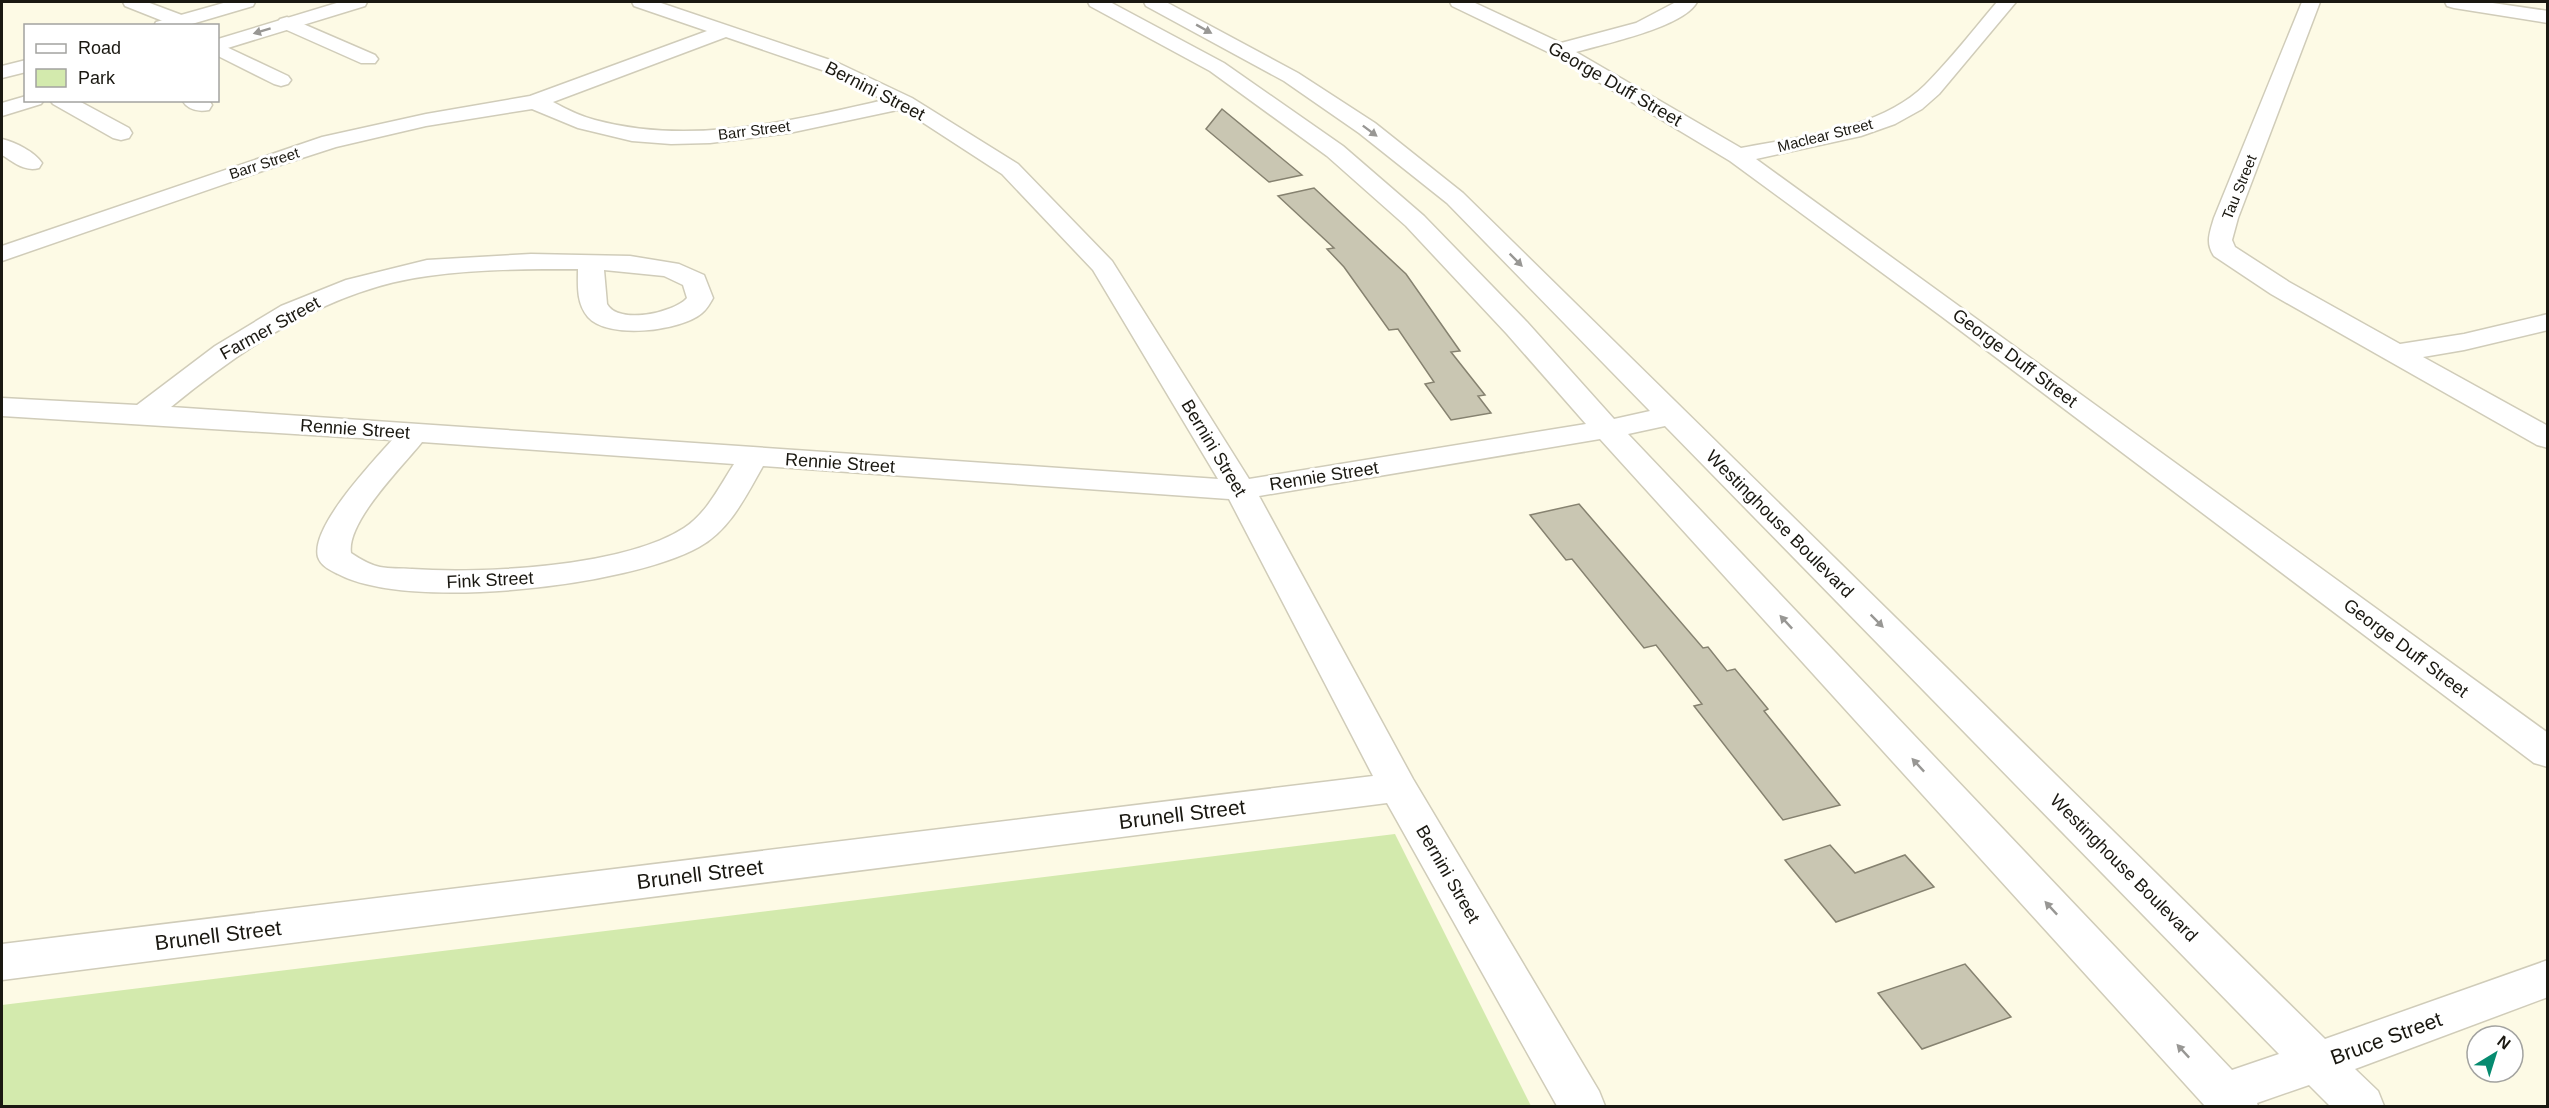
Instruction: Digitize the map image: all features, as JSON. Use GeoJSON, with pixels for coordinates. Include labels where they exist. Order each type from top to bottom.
{"type":"FeatureCollection","features":[{"type":"Feature","properties":{"kind":"street"},"geometry":{"type":"LineString","coordinates":[[132,2],[172,23],[246,2]]}},
{"type":"Feature","properties":{"kind":"street"},"geometry":{"type":"LineString","coordinates":[[219,47],[358,2]]}},
{"type":"Feature","properties":{"kind":"street","name":"Bernini Street"},"geometry":{"type":"LineString","coordinates":[[641,2],[829,66],[904,102],[1010,169],[1103,266],[1240,490],[1398,787],[1582,1107]]}},
{"type":"Feature","properties":{"kind":"street"},"geometry":{"type":"LineString","coordinates":[[1096,2],[1218,67],[1335,151],[1415,221],[1517,328],[1607,429],[2229,1100]]}},
{"type":"Feature","properties":{"kind":"street","name":"Westinghouse Boulevard"},"geometry":{"type":"LineString","coordinates":[[1153,2],[1291,77],[1367,128],[1455,198],[2361,1107]]}},
{"type":"Feature","properties":{"kind":"street","name":"George Duff Street"},"geometry":{"type":"LineString","coordinates":[[1459,2],[1559,50],[1738,156],[1950,310],[2547,753]]}},
{"type":"Feature","properties":{"kind":"street"},"geometry":{"type":"LineString","coordinates":[[1559,50],[1641,28],[1661,19],[1688,2]]}},
{"type":"Feature","properties":{"kind":"street","name":"Maclear Street"},"geometry":{"type":"LineString","coordinates":[[1738,156],[1853,131],[1887,119],[1914,104],[1932,90],[2007,2]]}},
{"type":"Feature","properties":{"kind":"street","name":"Tau Street"},"geometry":{"type":"LineString","coordinates":[[2311,2],[2226,218],[2220,240],[2223,251],[2245,267],[2547,439]]}},
{"type":"Feature","properties":{"kind":"street"},"geometry":{"type":"LineString","coordinates":[[2454,2],[2547,17]]}},
{"type":"Feature","properties":{"kind":"street"},"geometry":{"type":"LineString","coordinates":[[287,23],[368,60]]}},
{"type":"Feature","properties":{"kind":"street","name":"Barr Street"},"geometry":{"type":"LineString","coordinates":[[2,254],[260,164],[330,142],[426,120],[534,102],[728,30]]}},
{"type":"Feature","properties":{"kind":"street"},"geometry":{"type":"LineString","coordinates":[[219,48],[281,80]]}},
{"type":"Feature","properties":{"kind":"street"},"geometry":{"type":"LineString","coordinates":[[2,72],[24,66]]}},
{"type":"Feature","properties":{"kind":"street"},"geometry":{"type":"LineString","coordinates":[[2,110],[28,102]]}},
{"type":"Feature","properties":{"kind":"street"},"geometry":{"type":"LineString","coordinates":[[64,102],[121,133]]}},
{"type":"Feature","properties":{"kind":"street","name":"Barr Street"},"geometry":{"type":"LineString","coordinates":[[534,102],[593,126],[679,137],[756,131],[814,122],[904,102]]}},
{"type":"Feature","properties":{"kind":"street"},"geometry":{"type":"LineString","coordinates":[[2,146],[31,163]]}},
{"type":"Feature","properties":{"kind":"street","name":"Farmer Street"},"geometry":{"type":"LineString","coordinates":[[144,414],[213,359],[272,323],[313,302],[368,282],[426,268],[477,263],[537,260],[591,262]]}},
{"type":"Feature","properties":{"kind":"street"},"geometry":{"type":"LineString","coordinates":[[2399,353],[2464,342],[2547,322]]}},
{"type":"Feature","properties":{"kind":"street","name":"Rennie Street"},"geometry":{"type":"LineString","coordinates":[[2,407],[144,414],[1240,490],[1607,429],[1672,416]]}},
{"type":"Feature","properties":{"kind":"street","name":"Fink Street"},"geometry":{"type":"LineString","coordinates":[[414,433],[366,491],[342,526],[334,545],[335,558],[349,568],[373,576],[438,583],[514,581],[575,572],[639,558],[678,545],[698,533],[717,517],[753,457]]}},
{"type":"Feature","properties":{"kind":"street","name":"Brunell Street"},"geometry":{"type":"LineString","coordinates":[[2,962],[1398,787]]}},
{"type":"Feature","properties":{"kind":"street","name":"Bruce Street"},"geometry":{"type":"LineString","coordinates":[[2229,1100],[2318,1062],[2547,978]]}},
{"type":"Feature","properties":{"kind":"green space"},"geometry":{"type":"Polygon","coordinates":[[[1395,834],[1531,1106],[2,1106],[2,1005],[1395,834]]]}},
{"type":"Feature","properties":{"kind":"building"},"geometry":{"type":"Polygon","coordinates":[[[1222,109],[1302,175],[1269,182],[1206,129],[1222,109]]]}},
{"type":"Feature","properties":{"kind":"building"},"geometry":{"type":"Polygon","coordinates":[[[1314,188],[1406,274],[1460,351],[1451,352],[1485,395],[1478,396],[1491,413],[1451,420],[1425,384],[1434,382],[1398,329],[1389,330],[1344,267],[1327,249],[1334,248],[1278,196],[1314,188]]]}},
{"type":"Feature","properties":{"kind":"building"},"geometry":{"type":"Polygon","coordinates":[[[1579,504],[1703,648],[1708,647],[1727,671],[1735,669],[1768,709],[1764,711],[1840,805],[1783,820],[1694,706],[1702,704],[1656,645],[1644,648],[1572,559],[1566,560],[1530,515],[1579,504]]]}},
{"type":"Feature","properties":{"kind":"building"},"geometry":{"type":"Polygon","coordinates":[[[1830,845],[1855,873],[1905,855],[1934,887],[1836,922],[1785,860],[1830,845]]]}},
{"type":"Feature","properties":{"kind":"building"},"geometry":{"type":"Polygon","coordinates":[[[1965,964],[2011,1017],[1922,1049],[1878,993],[1965,964]]]}}]}
